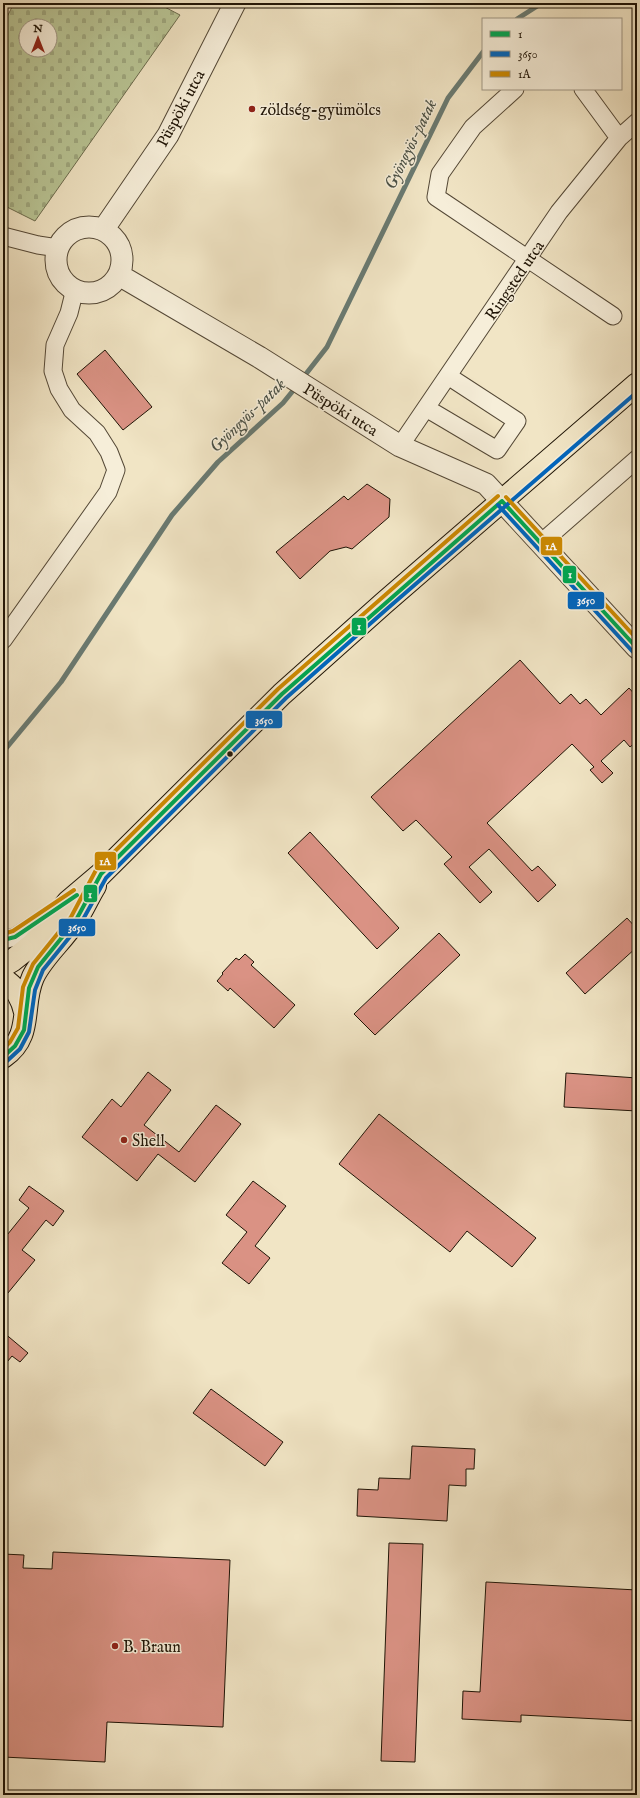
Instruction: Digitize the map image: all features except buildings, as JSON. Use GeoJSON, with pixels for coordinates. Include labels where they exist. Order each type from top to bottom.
{"type":"FeatureCollection","features":[{"type":"Feature","properties":{"kind":"main road"},"geometry":{"type":"LineString","coordinates":[[3,966],[33,944],[68,902],[101,874],[282,694],[637,384]]}},
{"type":"Feature","properties":{"kind":"main road"},"geometry":{"type":"LineString","coordinates":[[3,1057],[16,1046],[20,1039],[25,1026],[25,1012],[29,988],[38,967],[76,920],[101,874]]}},
{"type":"Feature","properties":{"kind":"main road"},"geometry":{"type":"LineString","coordinates":[[3,979],[20,995],[25,1012]]}},
{"type":"Feature","properties":{"kind":"street","name":"Püspöki utca"},"geometry":{"type":"LineString","coordinates":[[103,230],[168,135],[235,3]]}},
{"type":"Feature","properties":{"kind":"street"},"geometry":{"type":"LineString","coordinates":[[514,90],[473,127],[440,174],[436,197],[529,258],[613,316]]}},
{"type":"Feature","properties":{"kind":"street"},"geometry":{"type":"LineString","coordinates":[[584,90],[619,138]]}},
{"type":"Feature","properties":{"kind":"street","name":"Ringsted utca"},"geometry":{"type":"LineString","coordinates":[[400,446],[559,212],[619,138],[637,122]]}},
{"type":"Feature","properties":{"kind":"street"},"geometry":{"type":"LineString","coordinates":[[90,226],[103,230],[114,238],[119,245],[122,255],[122,266],[119,275],[110,284],[98,291],[87,293],[75,290],[67,285],[59,274],[56,255],[58,248],[66,236],[74,230],[90,226]]}},
{"type":"Feature","properties":{"kind":"street"},"geometry":{"type":"LineString","coordinates":[[3,236],[38,245],[58,248]]}},
{"type":"Feature","properties":{"kind":"street","name":"Püspöki utca"},"geometry":{"type":"LineString","coordinates":[[119,275],[279,370],[400,446],[486,484],[637,648]]}},
{"type":"Feature","properties":{"kind":"street"},"geometry":{"type":"LineString","coordinates":[[3,640],[108,492],[116,470],[109,452],[97,433],[72,410],[59,389],[53,371],[55,345],[69,313],[75,290]]}},
{"type":"Feature","properties":{"kind":"street"},"geometry":{"type":"LineString","coordinates":[[426,408],[497,450],[517,421],[448,376]]}},
{"type":"Feature","properties":{"kind":"street"},"geometry":{"type":"LineString","coordinates":[[540,543],[637,459]]}},
{"type":"Feature","properties":{"kind":"street"},"geometry":{"type":"LineString","coordinates":[[3,940],[15,937],[68,902]]}},
{"type":"Feature","properties":{"kind":"green space"},"geometry":{"type":"Polygon","coordinates":[[[14,3],[157,3],[180,15],[35,221],[3,205],[3,25],[14,3]]]}},
{"type":"Feature","properties":{"kind":"waterway","name":"Gyöngyös-patak"},"geometry":{"type":"LineString","coordinates":[[519,18],[542,3]]}},
{"type":"Feature","properties":{"kind":"waterway","name":"Gyöngyös-patak"},"geometry":{"type":"LineString","coordinates":[[302,379],[327,347],[448,98],[482,53]]}},
{"type":"Feature","properties":{"kind":"waterway","name":"Gyöngyös-patak"},"geometry":{"type":"LineString","coordinates":[[3,752],[61,682],[172,515],[218,462],[283,403],[296,387]]}},
{"type":"Feature","properties":{"kind":"transit line","name":"3650"},"geometry":{"type":"LineString","coordinates":[[7,1061],[20,1049],[29,1032],[35,990],[43,970],[81,923],[106,878],[286,698],[637,392]]}},
{"type":"Feature","properties":{"kind":"transit line","name":"1A"},"geometry":{"type":"LineString","coordinates":[[3,1049],[10,1042],[18,1028],[23,987],[33,964],[71,917],[96,870],[278,689],[498,496]]}},
{"type":"Feature","properties":{"kind":"transit line","name":"1A"},"geometry":{"type":"LineString","coordinates":[[506,497],[637,639]]}},
{"type":"Feature","properties":{"kind":"transit line","name":"1"},"geometry":{"type":"LineString","coordinates":[[502,501],[637,648]]}},
{"type":"Feature","properties":{"kind":"transit line","name":"1"},"geometry":{"type":"LineString","coordinates":[[3,1057],[15,1046],[24,1030],[29,988],[38,967],[76,920],[101,874],[282,694],[502,501]]}},
{"type":"Feature","properties":{"kind":"transit line","name":"3650"},"geometry":{"type":"LineString","coordinates":[[498,505],[633,652]]}},
{"type":"Feature","properties":{"kind":"transit line","name":"1A"},"geometry":{"type":"LineString","coordinates":[[3,934],[13,931],[74,890]]}},
{"type":"Feature","properties":{"kind":"transit line","name":"1"},"geometry":{"type":"LineString","coordinates":[[3,940],[15,937],[77,895]]}},
{"type":"Feature","properties":{"kind":"place","name":"zöldség-gyümölcs"},"geometry":{"type":"Point","coordinates":[252,109]}},
{"type":"Feature","properties":{"kind":"place","name":"Shell"},"geometry":{"type":"Point","coordinates":[124,1140]}},
{"type":"Feature","properties":{"kind":"place","name":"B. Braun"},"geometry":{"type":"Point","coordinates":[115,1646]}}]}
